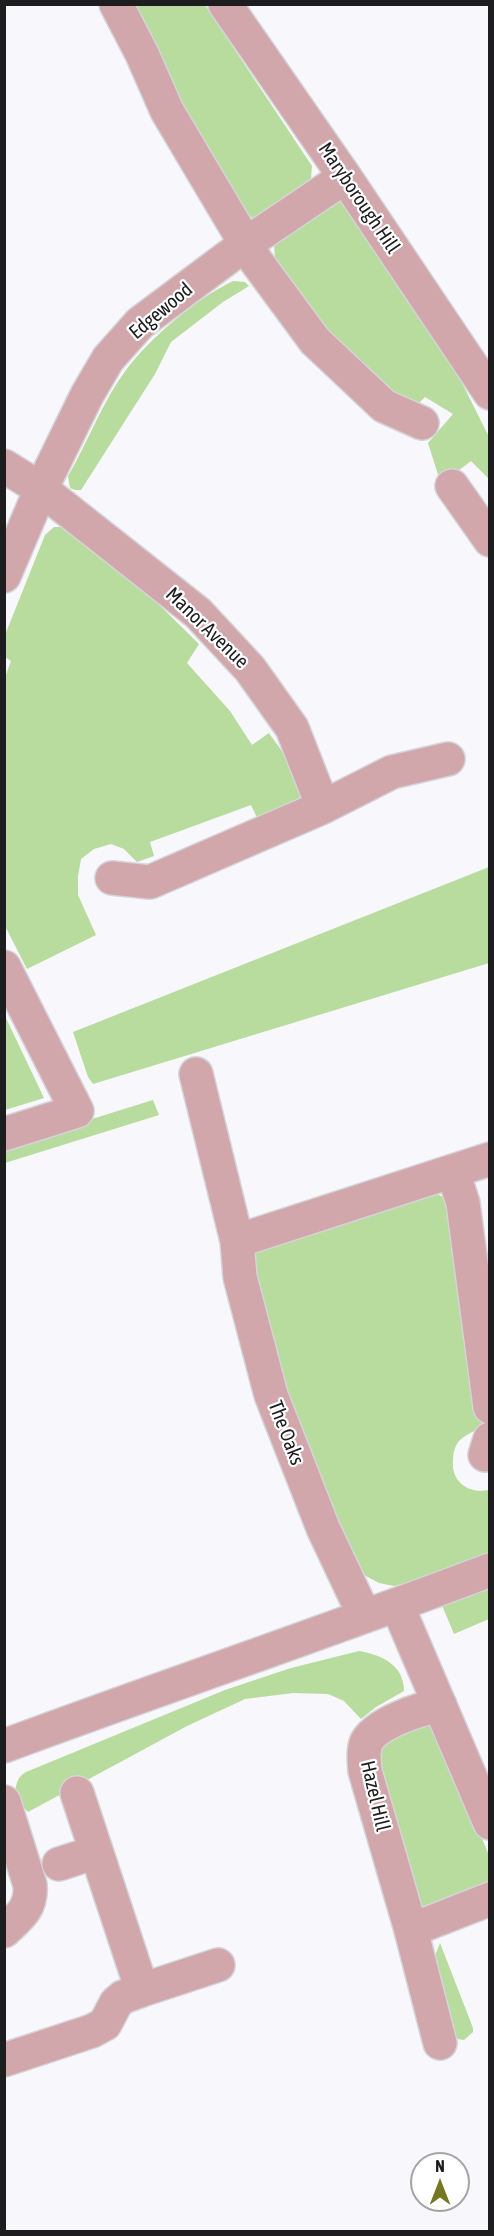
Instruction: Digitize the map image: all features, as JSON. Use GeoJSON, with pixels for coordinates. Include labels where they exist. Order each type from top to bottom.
{"type":"FeatureCollection","features":[{"type":"Feature","properties":{"kind":"street"},"geometry":{"type":"LineString","coordinates":[[116,4],[142,54],[167,111],[256,261],[315,341],[384,406],[422,423]]}},
{"type":"Feature","properties":{"kind":"street","name":"Maryborough Hill"},"geometry":{"type":"LineString","coordinates":[[225,4],[345,177],[489,393]]}},
{"type":"Feature","properties":{"kind":"street","name":"Edgewood"},"geometry":{"type":"LineString","coordinates":[[4,576],[41,489],[87,394],[108,359],[140,323],[247,243],[345,177]]}},
{"type":"Feature","properties":{"kind":"street","name":"Manor Avenue"},"geometry":{"type":"LineString","coordinates":[[4,466],[41,489],[198,613],[250,669],[292,728],[323,807]]}},
{"type":"Feature","properties":{"kind":"street"},"geometry":{"type":"LineString","coordinates":[[453,486],[489,540]]}},
{"type":"Feature","properties":{"kind":"street"},"geometry":{"type":"LineString","coordinates":[[112,878],[150,882],[323,807],[393,772],[448,759]]}},
{"type":"Feature","properties":{"kind":"street"},"geometry":{"type":"LineString","coordinates":[[4,967],[77,1111],[4,1134]]}},
{"type":"Feature","properties":{"kind":"street","name":"The Oaks"},"geometry":{"type":"LineString","coordinates":[[196,1074],[237,1241],[240,1278],[271,1395],[323,1528],[364,1615]]}},
{"type":"Feature","properties":{"kind":"street"},"geometry":{"type":"LineString","coordinates":[[237,1241],[489,1159]]}},
{"type":"Feature","properties":{"kind":"street"},"geometry":{"type":"LineString","coordinates":[[453,1172],[463,1203],[489,1407]]}},
{"type":"Feature","properties":{"kind":"street"},"geometry":{"type":"LineString","coordinates":[[4,1746],[489,1570]]}},
{"type":"Feature","properties":{"kind":"street"},"geometry":{"type":"LineString","coordinates":[[397,1605],[489,1822]]}},
{"type":"Feature","properties":{"kind":"street","name":"Hazel Hill"},"geometry":{"type":"LineString","coordinates":[[440,1706],[421,1708],[380,1729],[368,1739],[364,1752],[365,1771],[411,1930],[440,2043]]}},
{"type":"Feature","properties":{"kind":"street"},"geometry":{"type":"LineString","coordinates":[[77,1793],[142,1990]]}},
{"type":"Feature","properties":{"kind":"street"},"geometry":{"type":"LineString","coordinates":[[4,1802],[28,1878],[31,1895],[28,1905],[4,1931]]}},
{"type":"Feature","properties":{"kind":"street"},"geometry":{"type":"LineString","coordinates":[[59,1864],[96,1852]]}},
{"type":"Feature","properties":{"kind":"street"},"geometry":{"type":"LineString","coordinates":[[411,1930],[489,1899]]}},
{"type":"Feature","properties":{"kind":"street"},"geometry":{"type":"LineString","coordinates":[[4,2060],[92,2031],[105,2024],[116,2004],[123,1997],[218,1965]]}},
{"type":"Feature","properties":{"kind":"green space"},"geometry":{"type":"Polygon","coordinates":[[[128,5],[205,5],[312,166],[311,179],[259,222],[237,208],[128,5]]]}},
{"type":"Feature","properties":{"kind":"green space"},"geometry":{"type":"Polygon","coordinates":[[[337,196],[433,325],[489,437],[489,479],[471,461],[441,484],[428,443],[453,414],[425,397],[419,403],[397,400],[296,303],[275,263],[274,240],[337,196]]]}},
{"type":"Feature","properties":{"kind":"green space"},"geometry":{"type":"Polygon","coordinates":[[[233,281],[245,282],[249,286],[223,302],[171,342],[155,374],[81,490],[70,488],[68,476],[117,382],[126,370],[175,320],[204,298],[233,281]]]}},
{"type":"Feature","properties":{"kind":"green space"},"geometry":{"type":"Polygon","coordinates":[[[54,527],[69,527],[139,585],[199,644],[187,663],[230,711],[252,745],[269,733],[288,759],[299,780],[301,790],[300,799],[294,806],[282,813],[259,822],[251,805],[150,842],[154,856],[137,862],[124,849],[111,844],[94,849],[81,859],[78,895],[96,935],[27,969],[4,924],[4,680],[11,661],[5,657],[5,635],[45,535],[54,527]]]}},
{"type":"Feature","properties":{"kind":"green space"},"geometry":{"type":"Polygon","coordinates":[[[489,867],[489,963],[93,1084],[88,1077],[73,1032],[489,867]]]}},
{"type":"Feature","properties":{"kind":"green space"},"geometry":{"type":"Polygon","coordinates":[[[5,1016],[44,1098],[4,1110],[5,1016]]]}},
{"type":"Feature","properties":{"kind":"green space"},"geometry":{"type":"Polygon","coordinates":[[[153,1100],[159,1115],[5,1163],[5,1146],[153,1100]]]}},
{"type":"Feature","properties":{"kind":"green space"},"geometry":{"type":"Polygon","coordinates":[[[428,1193],[439,1195],[450,1201],[466,1330],[483,1425],[459,1441],[453,1455],[453,1468],[462,1485],[474,1490],[489,1490],[489,1553],[419,1580],[394,1586],[379,1583],[364,1575],[351,1556],[277,1377],[250,1261],[257,1250],[428,1193]]]}},
{"type":"Feature","properties":{"kind":"green space"},"geometry":{"type":"Polygon","coordinates":[[[489,1582],[489,1619],[454,1634],[441,1603],[489,1582]]]}},
{"type":"Feature","properties":{"kind":"green space"},"geometry":{"type":"Polygon","coordinates":[[[359,1651],[376,1655],[396,1668],[403,1682],[404,1691],[376,1707],[361,1719],[344,1701],[328,1694],[293,1693],[245,1699],[187,1726],[28,1812],[15,1798],[18,1780],[26,1772],[225,1690],[291,1668],[359,1651]]]}},
{"type":"Feature","properties":{"kind":"green space"},"geometry":{"type":"Polygon","coordinates":[[[421,1723],[433,1727],[440,1735],[490,1858],[489,1883],[486,1886],[426,1907],[419,1904],[377,1770],[378,1746],[421,1723]]]}},
{"type":"Feature","properties":{"kind":"green space"},"geometry":{"type":"Polygon","coordinates":[[[440,1943],[473,2028],[473,2032],[464,2040],[451,2038],[430,1961],[436,1960],[440,1943]]]}}]}
